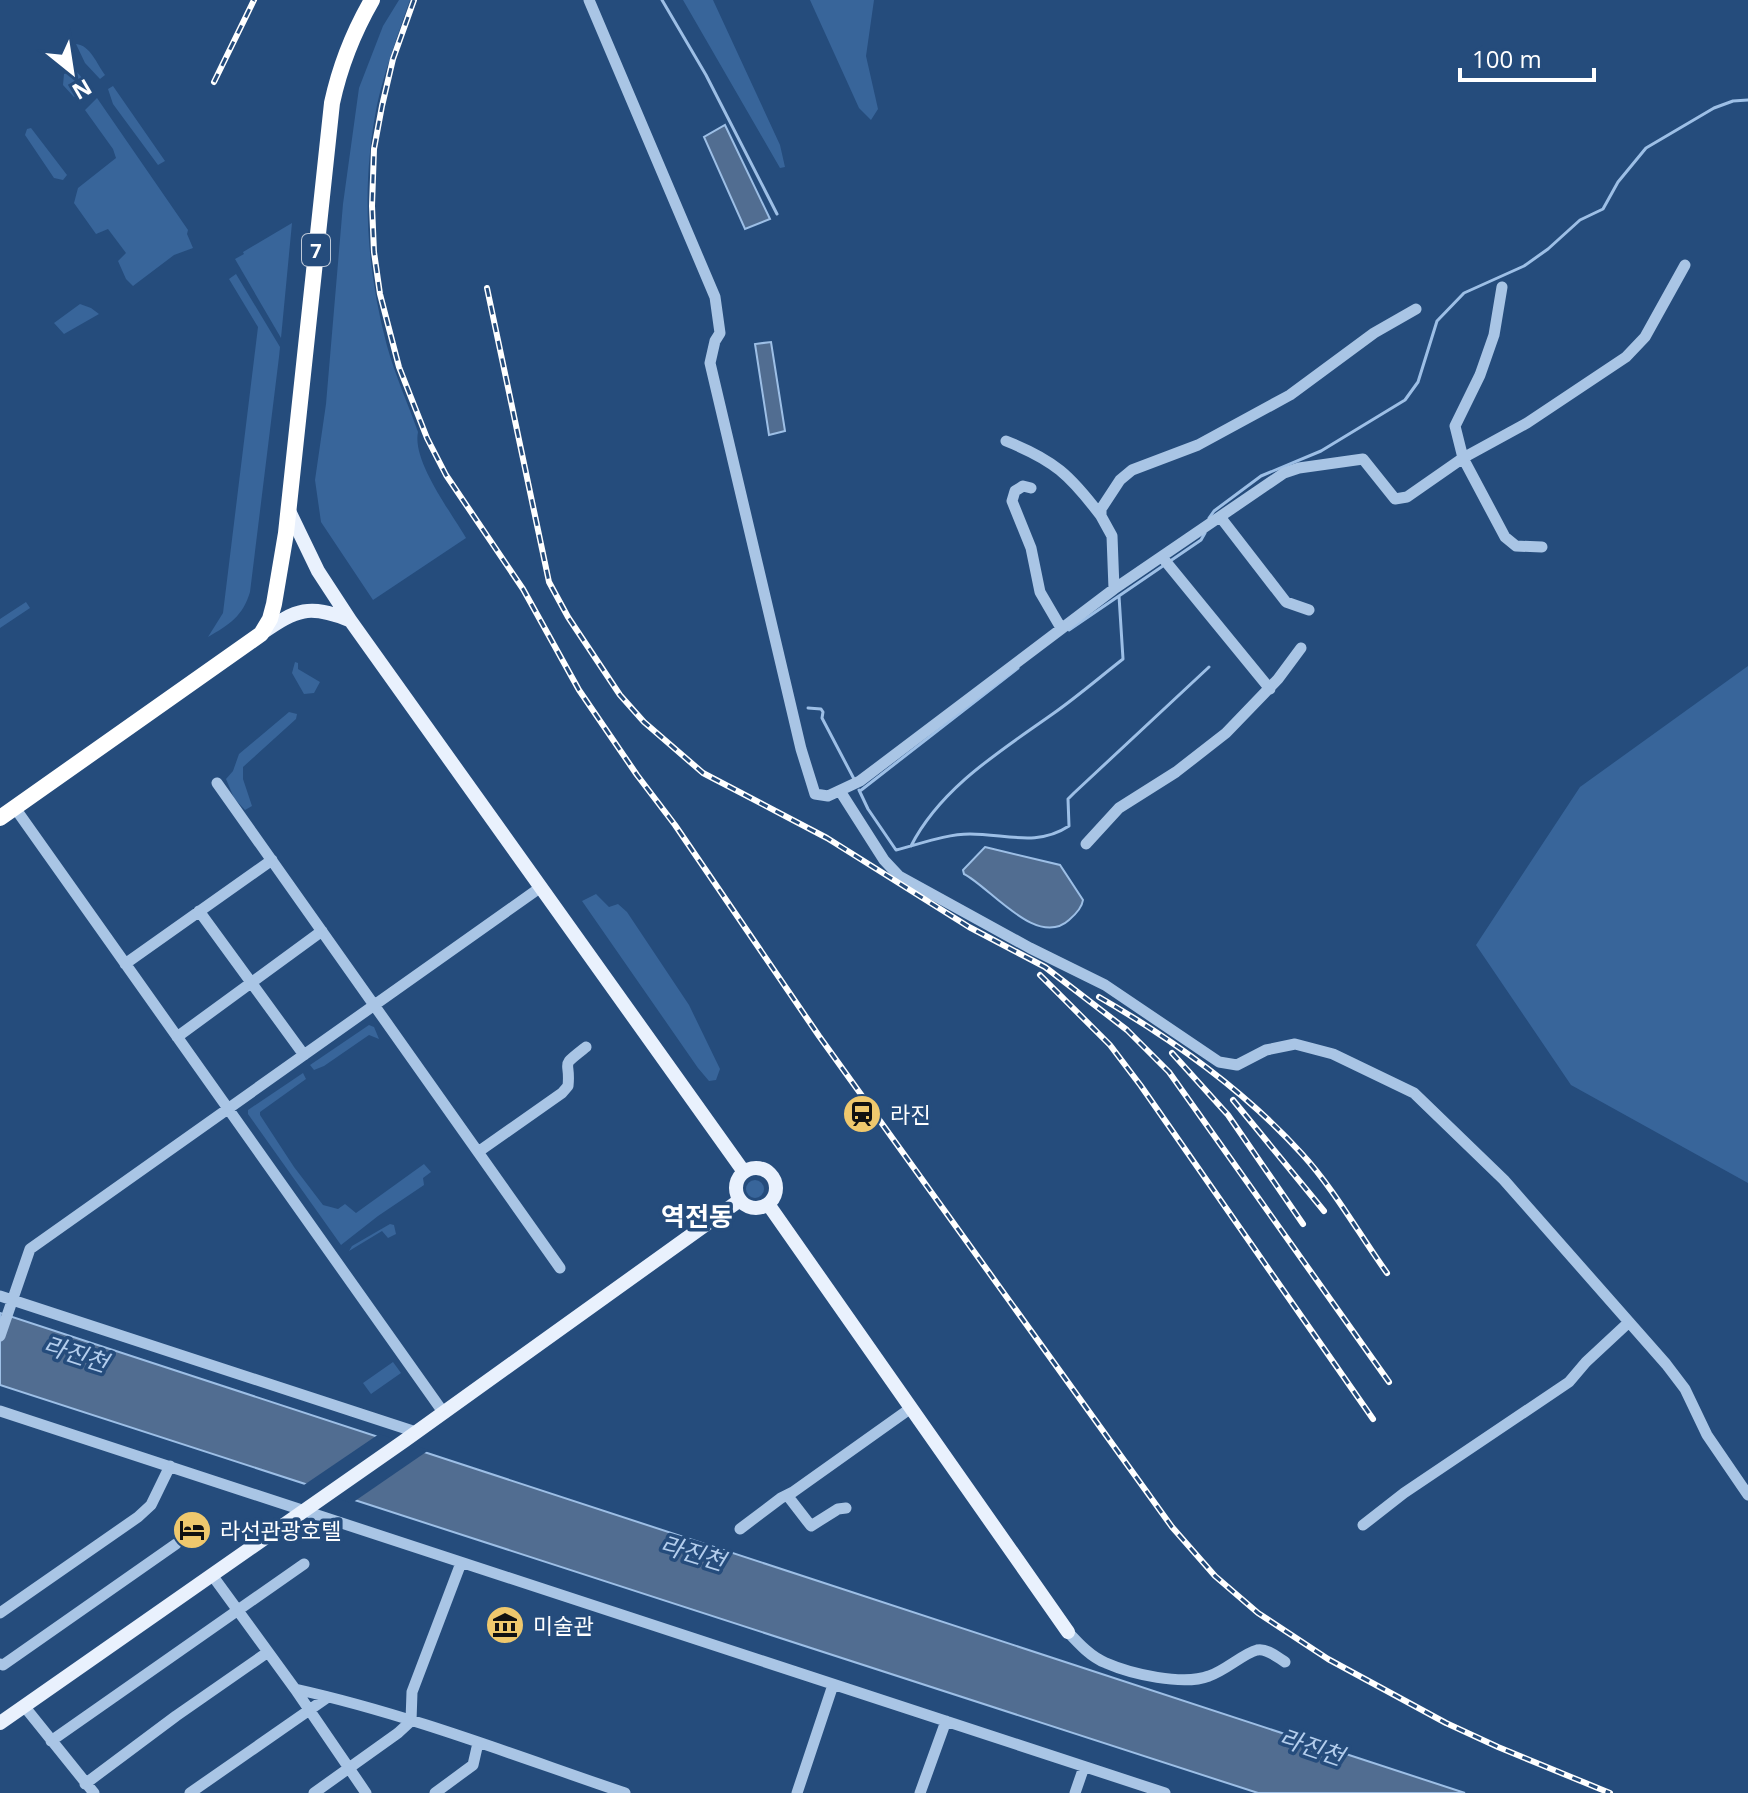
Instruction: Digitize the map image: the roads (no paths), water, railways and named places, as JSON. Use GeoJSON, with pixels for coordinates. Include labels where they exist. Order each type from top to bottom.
{"type":"FeatureCollection","features":[{"type":"Feature","properties":{"kind":"highway","name":"7"},"geometry":{"type":"LineString","coordinates":[[261,634],[274,604],[287,507],[332,103],[352,39],[372,0]]}},
{"type":"Feature","properties":{"kind":"highway"},"geometry":{"type":"LineString","coordinates":[[0,818],[261,634]]}},
{"type":"Feature","properties":{"kind":"main road"},"geometry":{"type":"LineString","coordinates":[[287,507],[318,571],[350,620],[744,1172]]}},
{"type":"Feature","properties":{"kind":"main road"},"geometry":{"type":"LineString","coordinates":[[261,634],[290,615],[303,611],[325,610],[350,620]]}},
{"type":"Feature","properties":{"kind":"main road"},"geometry":{"type":"LineString","coordinates":[[759,1168],[772,1176],[776,1191],[768,1204],[753,1208],[740,1200],[736,1185],[744,1172],[759,1168]]}},
{"type":"Feature","properties":{"kind":"main road"},"geometry":{"type":"LineString","coordinates":[[0,1723],[304,1512],[740,1200]]}},
{"type":"Feature","properties":{"kind":"main road"},"geometry":{"type":"LineString","coordinates":[[768,1204],[1068,1632]]}},
{"type":"Feature","properties":{"kind":"street"},"geometry":{"type":"LineString","coordinates":[[589,0],[715,297],[720,333],[710,363],[803,760],[815,794],[828,796],[860,781],[1114,589],[1271,481],[1299,468],[1363,459],[1395,499],[1400,500],[1463,458],[1527,423],[1626,357],[1645,337],[1685,265]]}},
{"type":"Feature","properties":{"kind":"street"},"geometry":{"type":"LineString","coordinates":[[1502,287],[1489,348],[1455,426],[1463,458],[1505,537],[1516,546],[1542,547]]}},
{"type":"Feature","properties":{"kind":"street"},"geometry":{"type":"LineString","coordinates":[[1101,516],[1101,509],[1120,480],[1132,470],[1198,445],[1290,395],[1374,333],[1416,309]]}},
{"type":"Feature","properties":{"kind":"street"},"geometry":{"type":"LineString","coordinates":[[1006,441],[1054,464],[1076,482],[1101,516],[1112,536],[1114,589]]}},
{"type":"Feature","properties":{"kind":"street"},"geometry":{"type":"LineString","coordinates":[[1031,488],[1023,486],[1015,491],[1012,501],[1031,548],[1040,592],[1061,628]]}},
{"type":"Feature","properties":{"kind":"street"},"geometry":{"type":"LineString","coordinates":[[1211,524],[1286,602],[1309,610]]}},
{"type":"Feature","properties":{"kind":"street"},"geometry":{"type":"LineString","coordinates":[[1162,557],[1270,689]]}},
{"type":"Feature","properties":{"kind":"street"},"geometry":{"type":"LineString","coordinates":[[1086,844],[1119,808],[1176,772],[1215,742],[1270,689],[1301,648]]}},
{"type":"Feature","properties":{"kind":"street"},"geometry":{"type":"LineString","coordinates":[[217,783],[560,1268]]}},
{"type":"Feature","properties":{"kind":"street"},"geometry":{"type":"LineString","coordinates":[[840,791],[871,842],[899,876],[1105,985],[1219,1062],[1237,1065],[1266,1050],[1295,1044],[1333,1054],[1414,1093],[1504,1180],[1685,1389],[1707,1435],[1748,1495]]}},
{"type":"Feature","properties":{"kind":"street"},"geometry":{"type":"LineString","coordinates":[[15,808],[443,1412]]}},
{"type":"Feature","properties":{"kind":"street"},"geometry":{"type":"LineString","coordinates":[[125,964],[272,860]]}},
{"type":"Feature","properties":{"kind":"street"},"geometry":{"type":"LineString","coordinates":[[0,1336],[8,1312],[6,1298],[30,1249],[541,887]]}},
{"type":"Feature","properties":{"kind":"street"},"geometry":{"type":"LineString","coordinates":[[199,911],[304,1055]]}},
{"type":"Feature","properties":{"kind":"street"},"geometry":{"type":"LineString","coordinates":[[177,1037],[322,931]]}},
{"type":"Feature","properties":{"kind":"street"},"geometry":{"type":"LineString","coordinates":[[478,1152],[562,1093],[568,1086],[568,1061],[586,1047]]}},
{"type":"Feature","properties":{"kind":"street"},"geometry":{"type":"LineString","coordinates":[[6,1298],[410,1436]]}},
{"type":"Feature","properties":{"kind":"street"},"geometry":{"type":"LineString","coordinates":[[1363,1525],[1404,1493],[1561,1387],[1629,1322]]}},
{"type":"Feature","properties":{"kind":"street"},"geometry":{"type":"LineString","coordinates":[[740,1529],[911,1408]]}},
{"type":"Feature","properties":{"kind":"street"},"geometry":{"type":"LineString","coordinates":[[0,1411],[1165,1793]]}},
{"type":"Feature","properties":{"kind":"street"},"geometry":{"type":"LineString","coordinates":[[0,1613],[138,1517],[151,1505],[170,1466]]}},
{"type":"Feature","properties":{"kind":"street"},"geometry":{"type":"LineString","coordinates":[[787,1495],[811,1526],[838,1509],[846,1508]]}},
{"type":"Feature","properties":{"kind":"street"},"geometry":{"type":"LineString","coordinates":[[0,1664],[3,1665],[176,1544]]}},
{"type":"Feature","properties":{"kind":"street"},"geometry":{"type":"LineString","coordinates":[[411,1721],[412,1692],[461,1563]]}},
{"type":"Feature","properties":{"kind":"street"},"geometry":{"type":"LineString","coordinates":[[51,1741],[304,1564]]}},
{"type":"Feature","properties":{"kind":"street"},"geometry":{"type":"LineString","coordinates":[[212,1575],[366,1793]]}},
{"type":"Feature","properties":{"kind":"street"},"geometry":{"type":"LineString","coordinates":[[1068,1632],[1083,1648],[1105,1663],[1166,1679],[1204,1678],[1227,1669],[1257,1650],[1266,1650],[1285,1662]]}},
{"type":"Feature","properties":{"kind":"street"},"geometry":{"type":"LineString","coordinates":[[24,1706],[89,1789],[176,1716],[268,1652]]}},
{"type":"Feature","properties":{"kind":"street"},"geometry":{"type":"LineString","coordinates":[[797,1793],[833,1685]]}},
{"type":"Feature","properties":{"kind":"street"},"geometry":{"type":"LineString","coordinates":[[295,1689],[411,1721],[625,1793]]}},
{"type":"Feature","properties":{"kind":"street"},"geometry":{"type":"LineString","coordinates":[[190,1793],[328,1697]]}},
{"type":"Feature","properties":{"kind":"street"},"geometry":{"type":"LineString","coordinates":[[314,1793],[411,1721]]}},
{"type":"Feature","properties":{"kind":"street"},"geometry":{"type":"LineString","coordinates":[[920,1793],[946,1721]]}},
{"type":"Feature","properties":{"kind":"street"},"geometry":{"type":"LineString","coordinates":[[435,1793],[473,1765],[478,1743]]}},
{"type":"Feature","properties":{"kind":"street"},"geometry":{"type":"LineString","coordinates":[[1075,1793],[1084,1767]]}},
{"type":"Feature","properties":{"kind":"water"},"geometry":{"type":"Polygon","coordinates":[[[725,125],[770,219],[745,229],[704,137],[725,125]]]}},
{"type":"Feature","properties":{"kind":"water"},"geometry":{"type":"Polygon","coordinates":[[[771,342],[785,431],[769,435],[755,344],[771,342]]]}},
{"type":"Feature","properties":{"kind":"water"},"geometry":{"type":"Polygon","coordinates":[[[985,847],[1060,865],[1083,900],[1080,908],[1069,920],[1056,927],[1043,927],[1014,913],[964,874],[963,870],[985,847]]]}},
{"type":"Feature","properties":{"kind":"water","name":"라진천"},"geometry":{"type":"Polygon","coordinates":[[[0,1313],[1465,1793],[1258,1793],[0,1385],[0,1313]]]}},
{"type":"Feature","properties":{"kind":"waterway"},"geometry":{"type":"LineString","coordinates":[[662,0],[706,75],[777,214]]}},
{"type":"Feature","properties":{"kind":"waterway"},"geometry":{"type":"LineString","coordinates":[[1209,518],[1261,476],[1321,451],[1405,400],[1418,382],[1437,321],[1464,293],[1524,266],[1580,220],[1603,209],[1618,182],[1646,148],[1714,108],[1733,101],[1748,100]]}},
{"type":"Feature","properties":{"kind":"waterway"},"geometry":{"type":"LineString","coordinates":[[1069,630],[1201,540],[1205,533]]}},
{"type":"Feature","properties":{"kind":"waterway"},"geometry":{"type":"LineString","coordinates":[[911,846],[939,806],[974,771],[1123,659],[1119,596]]}},
{"type":"Feature","properties":{"kind":"waterway"},"geometry":{"type":"LineString","coordinates":[[859,790],[896,850],[961,834],[1033,838],[1057,832],[1069,826],[1068,799],[1209,667]]}},
{"type":"Feature","properties":{"kind":"waterway"},"geometry":{"type":"LineString","coordinates":[[860,791],[1018,668]]}},
{"type":"Feature","properties":{"kind":"waterway"},"geometry":{"type":"LineString","coordinates":[[808,708],[823,712],[822,718],[854,779]]}},
{"type":"Feature","properties":{"kind":"railway"},"geometry":{"type":"LineString","coordinates":[[214,82],[254,0]]}},
{"type":"Feature","properties":{"kind":"railway"},"geometry":{"type":"LineString","coordinates":[[414,0],[393,59],[374,149],[372,206],[380,294],[399,367],[427,438],[446,475],[523,589],[579,690],[819,1036],[1172,1527],[1215,1576],[1258,1613],[1328,1659],[1446,1723],[1610,1793]]}},
{"type":"Feature","properties":{"kind":"railway"},"geometry":{"type":"LineString","coordinates":[[487,288],[549,582],[568,617],[620,695],[644,722],[703,773],[827,838],[969,927],[1045,967],[1127,1030],[1169,1072],[1389,1382]]}},
{"type":"Feature","properties":{"kind":"railway"},"geometry":{"type":"LineString","coordinates":[[1040,975],[1110,1045],[1141,1086],[1373,1419]]}},
{"type":"Feature","properties":{"kind":"railway"},"geometry":{"type":"LineString","coordinates":[[1099,997],[1154,1030],[1206,1068],[1280,1131],[1325,1182],[1387,1273]]}},
{"type":"Feature","properties":{"kind":"railway"},"geometry":{"type":"LineString","coordinates":[[1172,1053],[1228,1115],[1303,1224]]}},
{"type":"Feature","properties":{"kind":"railway"},"geometry":{"type":"LineString","coordinates":[[1233,1100],[1324,1211]]}},
{"type":"Feature","properties":{"kind":"place","name":"라진"},"geometry":{"type":"Point","coordinates":[862,1114]}},
{"type":"Feature","properties":{"kind":"place","name":"라선관광호텔"},"geometry":{"type":"Point","coordinates":[192,1530]}},
{"type":"Feature","properties":{"kind":"place","name":"미술관"},"geometry":{"type":"Point","coordinates":[505,1625]}},
{"type":"Feature","properties":{"kind":"district","name":"역전동"},"geometry":{"type":"Point","coordinates":[697,1216]}}]}
